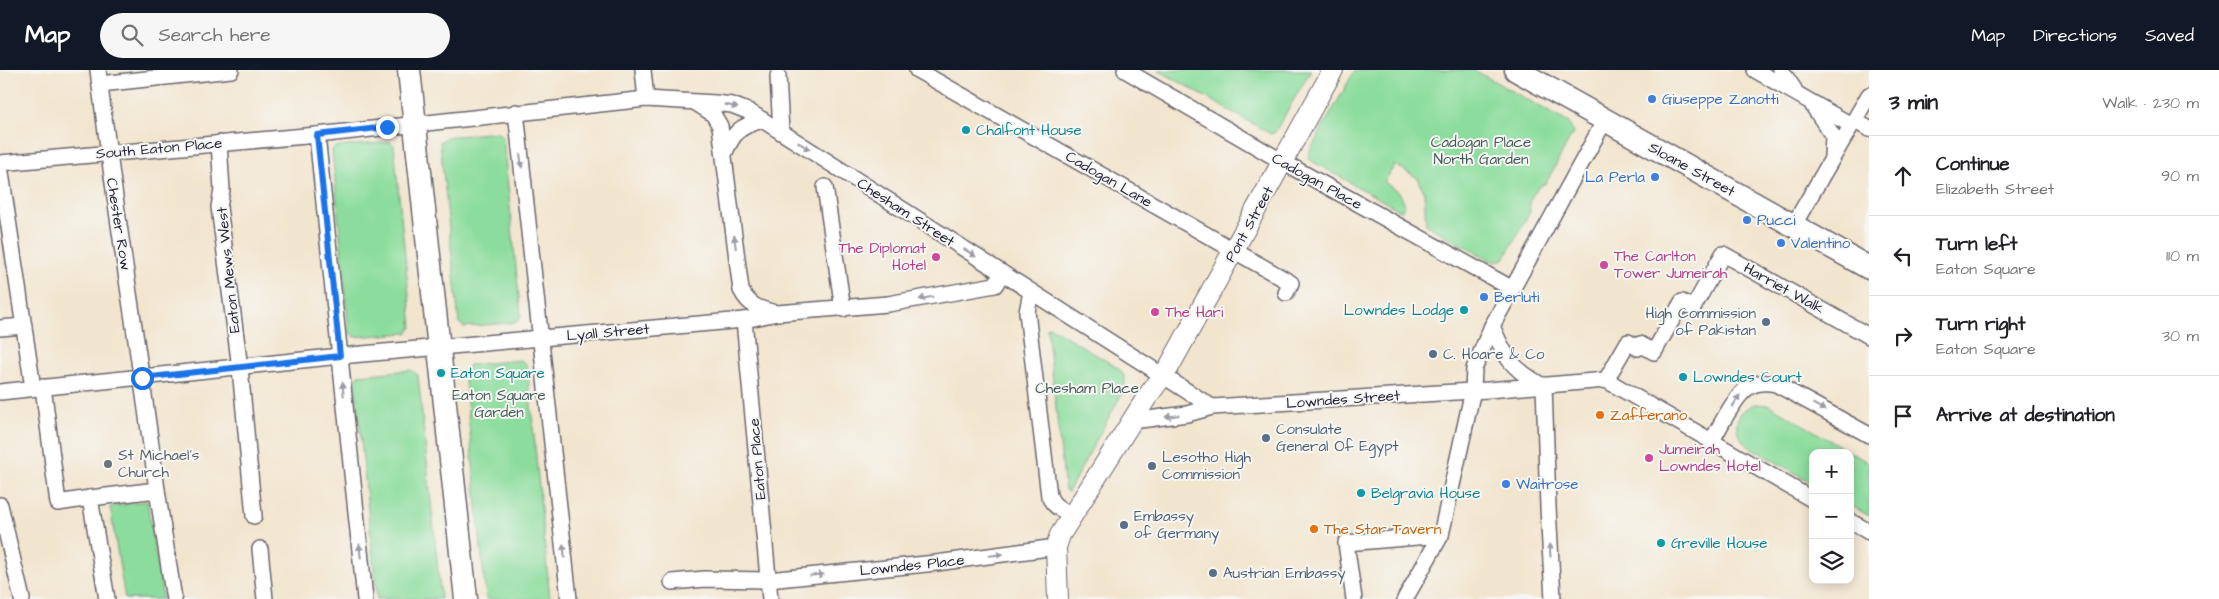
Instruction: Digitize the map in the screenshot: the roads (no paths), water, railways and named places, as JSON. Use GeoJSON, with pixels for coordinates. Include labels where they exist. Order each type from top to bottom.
{"type":"FeatureCollection","features":[{"type":"Feature","properties":{"kind":"main road"},"geometry":{"type":"LineString","coordinates":[[410,70],[414,124],[466,599]]}},
{"type":"Feature","properties":{"kind":"main road","name":"Pont Street"},"geometry":{"type":"LineString","coordinates":[[1162,376],[1333,70]]}},
{"type":"Feature","properties":{"kind":"main road","name":"Sloane Street"},"geometry":{"type":"LineString","coordinates":[[1516,70],[1869,268]]}},
{"type":"Feature","properties":{"kind":"main road"},"geometry":{"type":"LineString","coordinates":[[1058,599],[1056,547],[1071,516],[1162,376]]}},
{"type":"Feature","properties":{"kind":"street"},"geometry":{"type":"LineString","coordinates":[[99,77],[230,70]]}},
{"type":"Feature","properties":{"kind":"street"},"geometry":{"type":"LineString","coordinates":[[643,70],[646,99]]}},
{"type":"Feature","properties":{"kind":"street","name":"Cadogan Lane"},"geometry":{"type":"LineString","coordinates":[[917,70],[1291,283],[1286,293]]}},
{"type":"Feature","properties":{"kind":"street","name":"Cadogan Place"},"geometry":{"type":"LineString","coordinates":[[1126,70],[1283,162],[1511,288]]}},
{"type":"Feature","properties":{"kind":"street"},"geometry":{"type":"LineString","coordinates":[[1768,72],[1803,98],[1852,123],[1869,129]]}},
{"type":"Feature","properties":{"kind":"street"},"geometry":{"type":"LineString","coordinates":[[778,76],[782,132]]}},
{"type":"Feature","properties":{"kind":"street","name":"Chester Row"},"geometry":{"type":"LineString","coordinates":[[99,77],[108,153],[174,599]]}},
{"type":"Feature","properties":{"kind":"street"},"geometry":{"type":"LineString","coordinates":[[1794,226],[1869,95]]}},
{"type":"Feature","properties":{"kind":"street"},"geometry":{"type":"LineString","coordinates":[[1803,98],[1833,136],[1832,158]]}},
{"type":"Feature","properties":{"kind":"street"},"geometry":{"type":"LineString","coordinates":[[365,599],[317,135],[646,99],[732,105],[750,112],[763,120]]}},
{"type":"Feature","properties":{"kind":"street"},"geometry":{"type":"LineString","coordinates":[[696,103],[713,114],[720,126],[741,290],[733,312],[720,322]]}},
{"type":"Feature","properties":{"kind":"street"},"geometry":{"type":"LineString","coordinates":[[516,112],[570,599]]}},
{"type":"Feature","properties":{"kind":"street"},"geometry":{"type":"LineString","coordinates":[[724,154],[737,131],[746,124],[763,120]]}},
{"type":"Feature","properties":{"kind":"street","name":"Chesham Street"},"geometry":{"type":"LineString","coordinates":[[763,120],[1031,292]]}},
{"type":"Feature","properties":{"kind":"street"},"geometry":{"type":"LineString","coordinates":[[1405,599],[1441,535],[1473,390],[1474,369],[1493,323],[1604,120]]}},
{"type":"Feature","properties":{"kind":"street","name":"South Eaton Place"},"geometry":{"type":"LineString","coordinates":[[0,165],[108,153],[317,135]]}},
{"type":"Feature","properties":{"kind":"street","name":"Eaton Mews West"},"geometry":{"type":"LineString","coordinates":[[219,143],[222,190],[219,207],[240,368],[254,516]]}},
{"type":"Feature","properties":{"kind":"street"},"geometry":{"type":"LineString","coordinates":[[0,165],[24,326],[38,388],[58,503],[157,490]]}},
{"type":"Feature","properties":{"kind":"street"},"geometry":{"type":"LineString","coordinates":[[825,187],[843,309]]}},
{"type":"Feature","properties":{"kind":"street","name":"Harriet Walk"},"geometry":{"type":"LineString","coordinates":[[1606,380],[1628,342],[1638,348],[1640,344],[1654,352],[1682,302],[1693,308],[1724,254],[1869,336]]}},
{"type":"Feature","properties":{"kind":"street","name":"Lyall Street"},"geometry":{"type":"LineString","coordinates":[[0,392],[340,356],[744,320],[777,313],[888,304],[995,285],[1002,274]]}},
{"type":"Feature","properties":{"kind":"street","name":"Lyall Street"},"geometry":{"type":"LineString","coordinates":[[741,290],[746,299],[754,306],[777,313]]}},
{"type":"Feature","properties":{"kind":"street"},"geometry":{"type":"LineString","coordinates":[[1071,516],[1057,508],[1049,496],[1027,312],[1031,292],[1212,407]]}},
{"type":"Feature","properties":{"kind":"street","name":"Eaton Place"},"geometry":{"type":"LineString","coordinates":[[744,320],[770,599]]}},
{"type":"Feature","properties":{"kind":"street"},"geometry":{"type":"LineString","coordinates":[[1493,323],[1507,359],[1526,376],[1543,385],[1553,599]]}},
{"type":"Feature","properties":{"kind":"street"},"geometry":{"type":"LineString","coordinates":[[0,328],[24,326]]}},
{"type":"Feature","properties":{"kind":"street"},"geometry":{"type":"LineString","coordinates":[[1606,380],[1809,498]]}},
{"type":"Feature","properties":{"kind":"street","name":"Lowndes Street"},"geometry":{"type":"LineString","coordinates":[[1212,407],[1606,380]]}},
{"type":"Feature","properties":{"kind":"street"},"geometry":{"type":"LineString","coordinates":[[1711,442],[1741,393],[1759,383],[1776,384],[1869,435]]}},
{"type":"Feature","properties":{"kind":"street"},"geometry":{"type":"LineString","coordinates":[[1132,421],[1143,418],[1187,414],[1212,407]]}},
{"type":"Feature","properties":{"kind":"street"},"geometry":{"type":"LineString","coordinates":[[90,498],[107,599]]}},
{"type":"Feature","properties":{"kind":"street"},"geometry":{"type":"LineString","coordinates":[[0,505],[22,599]]}},
{"type":"Feature","properties":{"kind":"street"},"geometry":{"type":"LineString","coordinates":[[1854,524],[1869,532]]}},
{"type":"Feature","properties":{"kind":"street"},"geometry":{"type":"LineString","coordinates":[[1354,599],[1346,543],[1441,535]]}},
{"type":"Feature","properties":{"kind":"street","name":"Lowndes Place"},"geometry":{"type":"LineString","coordinates":[[672,582],[705,579],[768,580],[936,563],[1056,547]]}},
{"type":"Feature","properties":{"kind":"street"},"geometry":{"type":"LineString","coordinates":[[260,549],[265,599]]}},
{"type":"Feature","properties":{"kind":"place","name":"Giuseppe Zanotti"},"geometry":{"type":"Point","coordinates":[1652,99]}},
{"type":"Feature","properties":{"kind":"place","name":"Chalfont House"},"geometry":{"type":"Point","coordinates":[966,130]}},
{"type":"Feature","properties":{"kind":"place","name":"La Perla"},"geometry":{"type":"Point","coordinates":[1655,177]}},
{"type":"Feature","properties":{"kind":"place","name":"Pucci"},"geometry":{"type":"Point","coordinates":[1747,220]}},
{"type":"Feature","properties":{"kind":"place","name":"Valentino"},"geometry":{"type":"Point","coordinates":[1781,243]}},
{"type":"Feature","properties":{"kind":"place","name":"The Diplomat Hotel"},"geometry":{"type":"Point","coordinates":[936,257]}},
{"type":"Feature","properties":{"kind":"place","name":"The Carlton Tower Jumeirah"},"geometry":{"type":"Point","coordinates":[1604,265]}},
{"type":"Feature","properties":{"kind":"place","name":"Berluti"},"geometry":{"type":"Point","coordinates":[1484,297]}},
{"type":"Feature","properties":{"kind":"place","name":"Lowndes Lodge"},"geometry":{"type":"Point","coordinates":[1464,310]}},
{"type":"Feature","properties":{"kind":"place","name":"The Hari"},"geometry":{"type":"Point","coordinates":[1155,312]}},
{"type":"Feature","properties":{"kind":"place","name":"High Commission of Pakistan"},"geometry":{"type":"Point","coordinates":[1766,322]}},
{"type":"Feature","properties":{"kind":"place","name":"C. Hoare & Co"},"geometry":{"type":"Point","coordinates":[1433,354]}},
{"type":"Feature","properties":{"kind":"place","name":"Eaton Square"},"geometry":{"type":"Point","coordinates":[441,373]}},
{"type":"Feature","properties":{"kind":"place","name":"Lowndes Court"},"geometry":{"type":"Point","coordinates":[1683,377]}},
{"type":"Feature","properties":{"kind":"place","name":"Zafferano"},"geometry":{"type":"Point","coordinates":[1600,415]}},
{"type":"Feature","properties":{"kind":"place","name":"Consulate General Of Egypt"},"geometry":{"type":"Point","coordinates":[1266,438]}},
{"type":"Feature","properties":{"kind":"place","name":"Jumeirah Lowndes Hotel"},"geometry":{"type":"Point","coordinates":[1649,458]}},
{"type":"Feature","properties":{"kind":"place","name":"St Michael's Church"},"geometry":{"type":"Point","coordinates":[108,464]}},
{"type":"Feature","properties":{"kind":"place","name":"Lesotho High Commission"},"geometry":{"type":"Point","coordinates":[1152,466]}},
{"type":"Feature","properties":{"kind":"place","name":"Waitrose"},"geometry":{"type":"Point","coordinates":[1506,484]}},
{"type":"Feature","properties":{"kind":"place","name":"Belgravia House"},"geometry":{"type":"Point","coordinates":[1361,493]}},
{"type":"Feature","properties":{"kind":"place","name":"Embassy of Germany"},"geometry":{"type":"Point","coordinates":[1124,525]}},
{"type":"Feature","properties":{"kind":"place","name":"The Star Tavern"},"geometry":{"type":"Point","coordinates":[1314,529]}},
{"type":"Feature","properties":{"kind":"place","name":"Greville House"},"geometry":{"type":"Point","coordinates":[1661,543]}},
{"type":"Feature","properties":{"kind":"place","name":"Austrian Embassy"},"geometry":{"type":"Point","coordinates":[1213,573]}},
{"type":"Feature","properties":{"kind":"park label","name":"Cadogan Place North Garden"},"geometry":{"type":"Point","coordinates":[1481,150]}},
{"type":"Feature","properties":{"kind":"park label","name":"Chesham Place"},"geometry":{"type":"Point","coordinates":[1087,388]}},
{"type":"Feature","properties":{"kind":"park label","name":"Eaton Square Garden"},"geometry":{"type":"Point","coordinates":[499,404]}}]}
